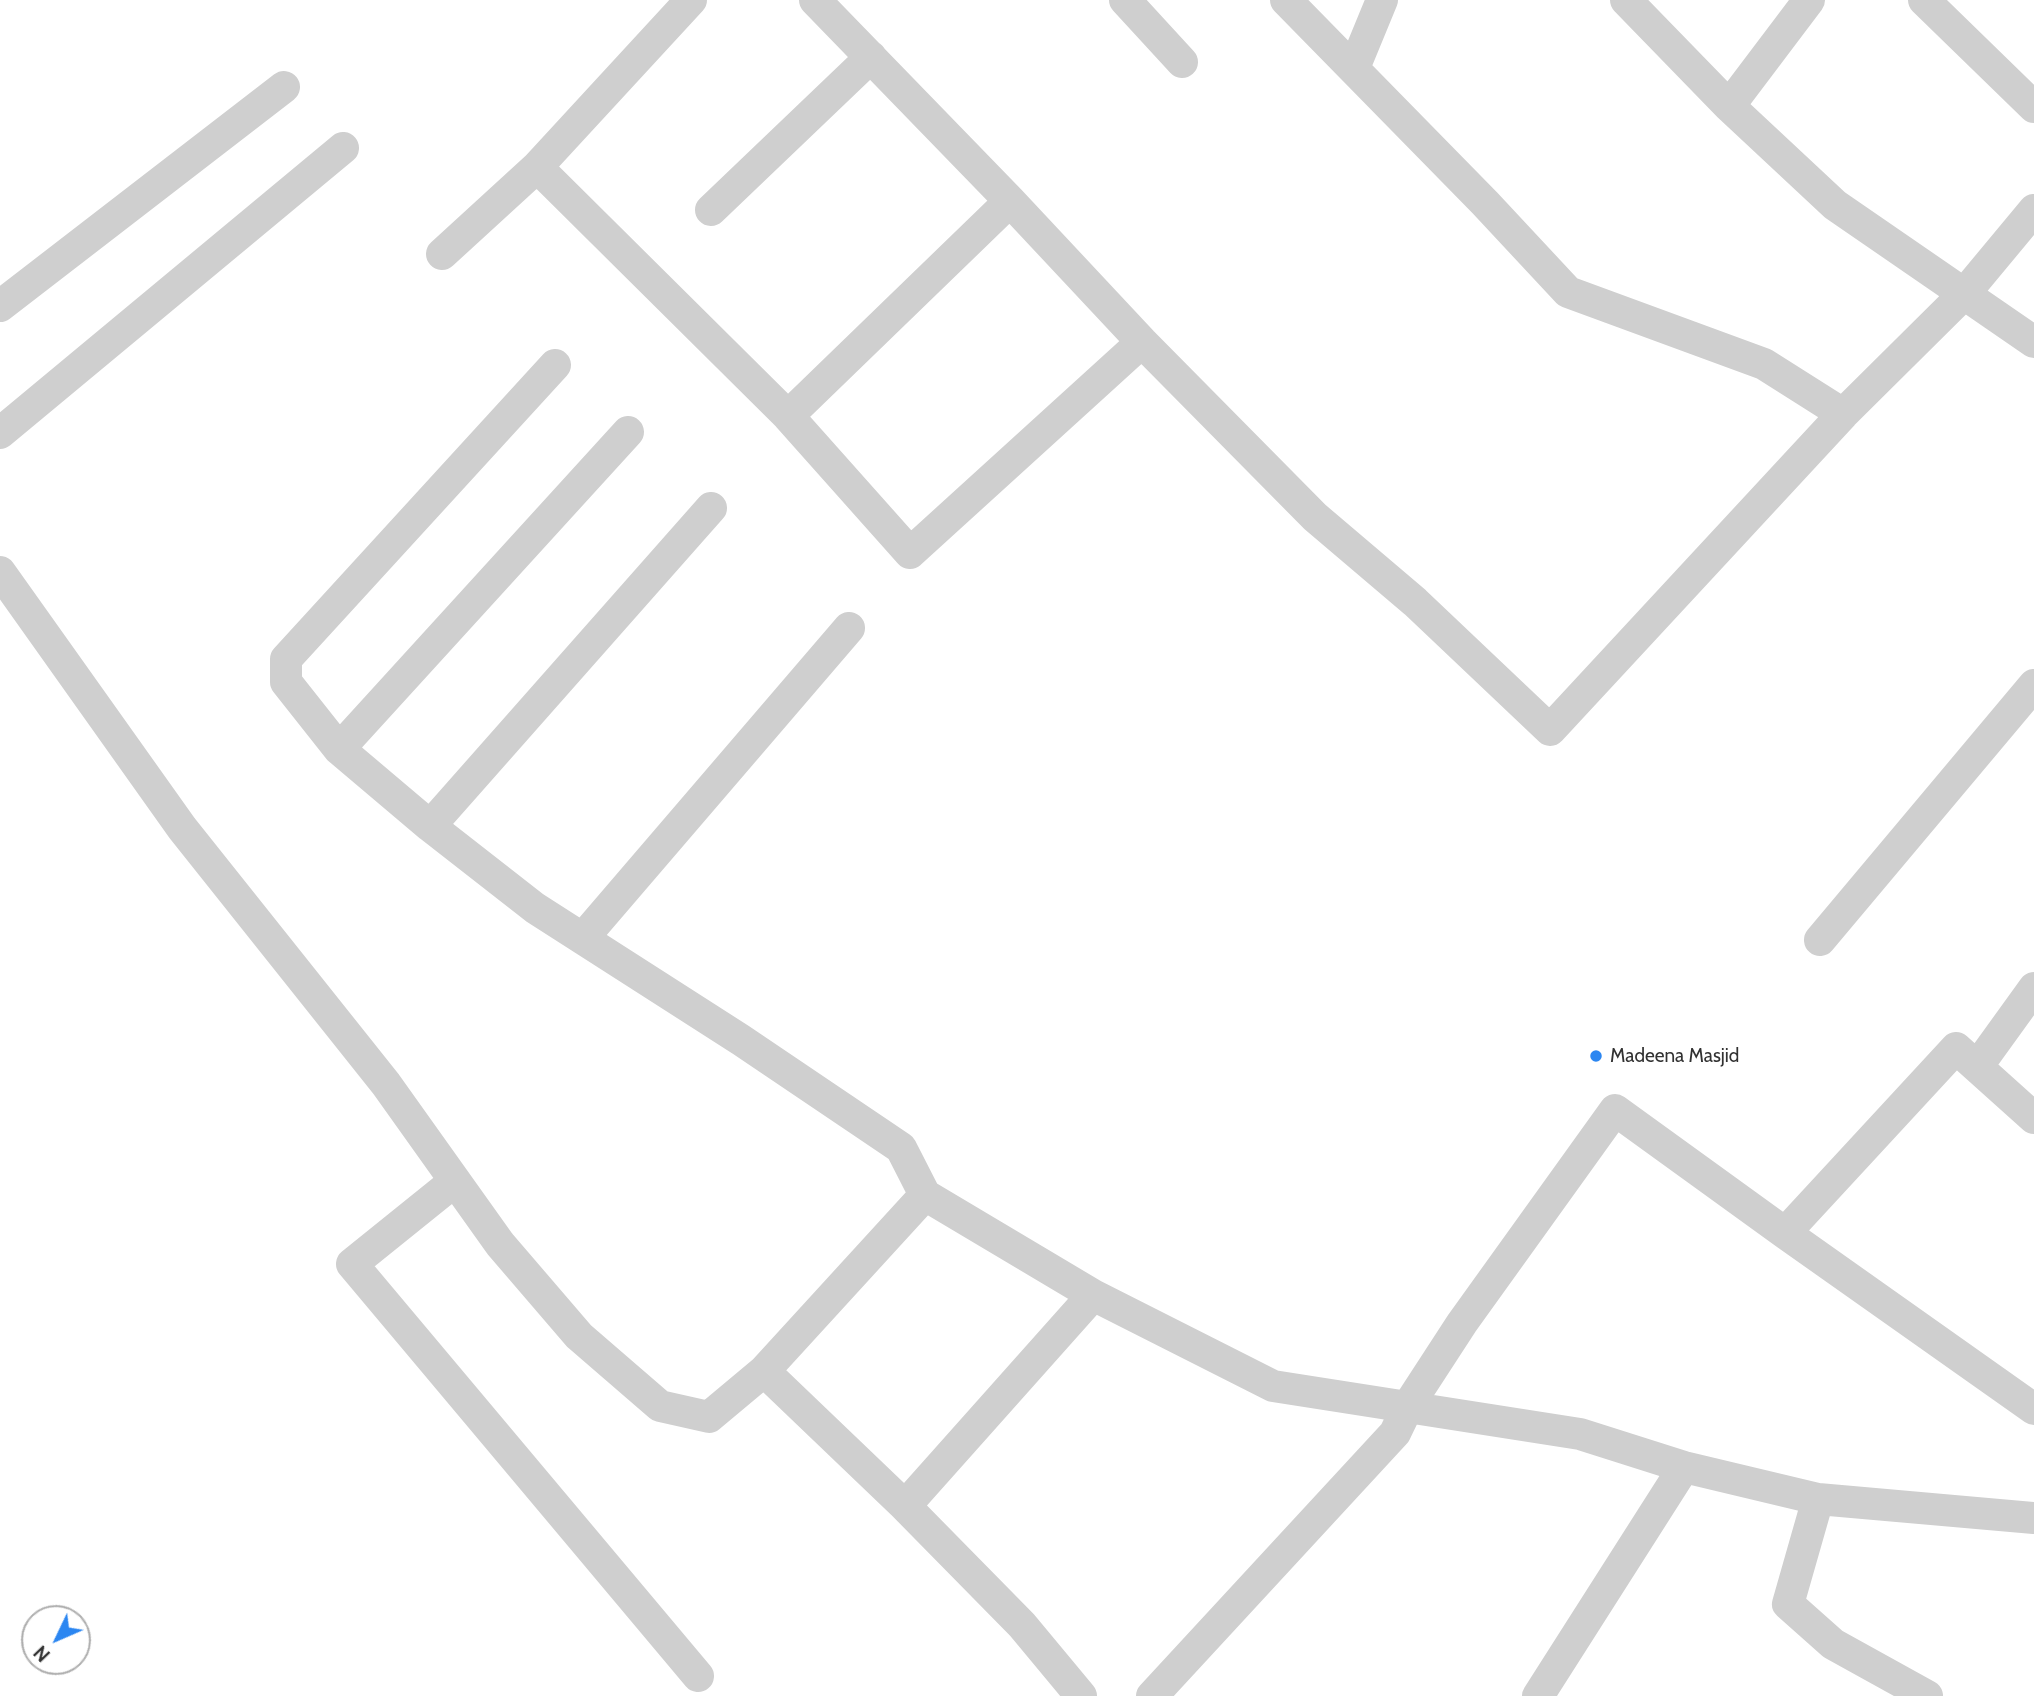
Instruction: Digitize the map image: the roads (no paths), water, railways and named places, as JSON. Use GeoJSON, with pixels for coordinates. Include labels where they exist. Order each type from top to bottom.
{"type":"FeatureCollection","features":[{"type":"Feature","properties":{"kind":"street"},"geometry":{"type":"LineString","coordinates":[[442,254],[537,167],[691,0]]}},
{"type":"Feature","properties":{"kind":"street"},"geometry":{"type":"LineString","coordinates":[[815,0],[1142,342],[1315,517],[1415,602],[1550,730],[1843,414],[1965,293],[2034,210]]}},
{"type":"Feature","properties":{"kind":"street"},"geometry":{"type":"LineString","coordinates":[[1125,0],[1182,62]]}},
{"type":"Feature","properties":{"kind":"street"},"geometry":{"type":"LineString","coordinates":[[1286,0],[1567,292],[1764,365],[1843,414]]}},
{"type":"Feature","properties":{"kind":"street"},"geometry":{"type":"LineString","coordinates":[[1354,68],[1382,0]]}},
{"type":"Feature","properties":{"kind":"street"},"geometry":{"type":"LineString","coordinates":[[1626,0],[1729,106],[1835,205],[2034,342]]}},
{"type":"Feature","properties":{"kind":"street"},"geometry":{"type":"LineString","coordinates":[[1729,106],[1809,0]]}},
{"type":"Feature","properties":{"kind":"street"},"geometry":{"type":"LineString","coordinates":[[1924,0],[2034,107]]}},
{"type":"Feature","properties":{"kind":"street"},"geometry":{"type":"LineString","coordinates":[[710,210],[871,57]]}},
{"type":"Feature","properties":{"kind":"street"},"geometry":{"type":"LineString","coordinates":[[0,306],[285,88]]}},
{"type":"Feature","properties":{"kind":"street"},"geometry":{"type":"LineString","coordinates":[[0,433],[343,148]]}},
{"type":"Feature","properties":{"kind":"street"},"geometry":{"type":"LineString","coordinates":[[537,167],[788,416],[910,553],[1142,342]]}},
{"type":"Feature","properties":{"kind":"street"},"geometry":{"type":"LineString","coordinates":[[788,416],[1010,201]]}},
{"type":"Feature","properties":{"kind":"street"},"geometry":{"type":"LineString","coordinates":[[555,365],[286,659],[286,682],[339,748],[430,826],[535,908],[741,1040],[901,1148],[925,1195],[1093,1295],[1273,1386],[1580,1434],[1684,1467],[1818,1499],[2034,1518]]}},
{"type":"Feature","properties":{"kind":"street"},"geometry":{"type":"LineString","coordinates":[[339,748],[628,432]]}},
{"type":"Feature","properties":{"kind":"street"},"geometry":{"type":"LineString","coordinates":[[430,826],[711,508]]}},
{"type":"Feature","properties":{"kind":"street"},"geometry":{"type":"LineString","coordinates":[[0,572],[182,828],[386,1084],[500,1244],[579,1336],[660,1406],[709,1417],[764,1371],[925,1195]]}},
{"type":"Feature","properties":{"kind":"street"},"geometry":{"type":"LineString","coordinates":[[583,938],[849,628]]}},
{"type":"Feature","properties":{"kind":"street"},"geometry":{"type":"LineString","coordinates":[[1820,940],[2034,685]]}},
{"type":"Feature","properties":{"kind":"street"},"geometry":{"type":"LineString","coordinates":[[1978,1068],[2034,988]]}},
{"type":"Feature","properties":{"kind":"street"},"geometry":{"type":"LineString","coordinates":[[1785,1233],[1956,1048],[2034,1118]]}},
{"type":"Feature","properties":{"kind":"street"},"geometry":{"type":"LineString","coordinates":[[1152,1696],[1395,1433],[1408,1406],[1462,1323],[1615,1110],[2034,1409]]}},
{"type":"Feature","properties":{"kind":"street"},"geometry":{"type":"LineString","coordinates":[[455,1181],[352,1264],[698,1676]]}},
{"type":"Feature","properties":{"kind":"street"},"geometry":{"type":"LineString","coordinates":[[905,1506],[1093,1295]]}},
{"type":"Feature","properties":{"kind":"street"},"geometry":{"type":"LineString","coordinates":[[764,1371],[905,1506],[1022,1625],[1082,1696]]}},
{"type":"Feature","properties":{"kind":"street"},"geometry":{"type":"LineString","coordinates":[[1538,1696],[1684,1467]]}},
{"type":"Feature","properties":{"kind":"street"},"geometry":{"type":"LineString","coordinates":[[1818,1499],[1788,1604],[1833,1644],[1927,1696]]}},
{"type":"Feature","properties":{"kind":"place","name":"Madeena Masjid"},"geometry":{"type":"Point","coordinates":[1596,1056]}}]}
